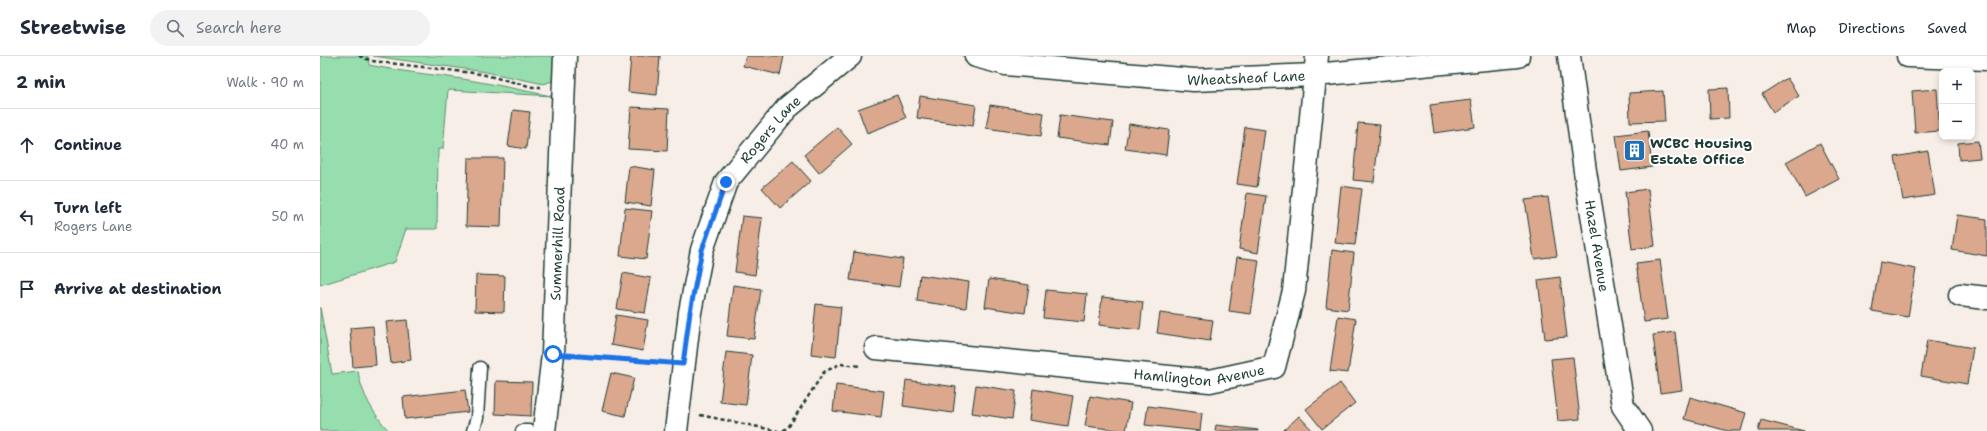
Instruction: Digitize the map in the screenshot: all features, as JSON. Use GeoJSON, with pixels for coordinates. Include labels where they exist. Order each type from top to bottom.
{"type":"FeatureCollection","features":[{"type":"Feature","properties":{"kind":"street","name":"Summerhill Road"},"geometry":{"type":"LineString","coordinates":[[544,431],[553,354],[565,56]]}},
{"type":"Feature","properties":{"kind":"street","name":"Rogers Lane"},"geometry":{"type":"LineString","coordinates":[[677,421],[690,312],[702,250],[726,182],[787,108],[850,56]]}},
{"type":"Feature","properties":{"kind":"street","name":"Wheatsheaf Lane"},"geometry":{"type":"LineString","coordinates":[[976,56],[1006,64],[1194,80],[1316,65],[1518,56]]}},
{"type":"Feature","properties":{"kind":"street","name":"Hazel Avenue"},"geometry":{"type":"LineString","coordinates":[[1569,56],[1587,183],[1623,406],[1640,431]]}},
{"type":"Feature","properties":{"kind":"street"},"geometry":{"type":"LineString","coordinates":[[1908,56],[1987,59]]}},
{"type":"Feature","properties":{"kind":"street","name":"Hamlington Avenue"},"geometry":{"type":"LineString","coordinates":[[876,348],[1210,381],[1274,367],[1294,291],[1316,65]]}},
{"type":"Feature","properties":{"kind":"street"},"geometry":{"type":"LineString","coordinates":[[1960,295],[1987,298]]}},
{"type":"Feature","properties":{"kind":"lane"},"geometry":{"type":"LineString","coordinates":[[473,431],[477,418],[480,368]]}},
{"type":"Feature","properties":{"kind":"lane"},"geometry":{"type":"LineString","coordinates":[[522,431],[529,431]]}},
{"type":"Feature","properties":{"kind":"path"},"geometry":{"type":"LineString","coordinates":[[359,56],[372,61],[481,74],[533,88],[564,86]]}},
{"type":"Feature","properties":{"kind":"path"},"geometry":{"type":"LineString","coordinates":[[783,431],[789,426],[824,372],[840,364],[872,367],[876,348]]}},
{"type":"Feature","properties":{"kind":"path"},"geometry":{"type":"LineString","coordinates":[[553,354],[683,364]]}},
{"type":"Feature","properties":{"kind":"path"},"geometry":{"type":"LineString","coordinates":[[677,421],[778,431]]}},
{"type":"Feature","properties":{"kind":"green space"},"geometry":{"type":"Polygon","coordinates":[[[320,56],[368,56],[369,65],[498,85],[552,96],[448,90],[443,149],[438,149],[437,229],[406,229],[395,262],[320,285],[320,56]]]}},
{"type":"Feature","properties":{"kind":"green space"},"geometry":{"type":"Polygon","coordinates":[[[373,56],[559,56],[557,79],[544,84],[486,72],[373,56]]]}},
{"type":"Feature","properties":{"kind":"green space"},"geometry":{"type":"Polygon","coordinates":[[[320,307],[332,374],[358,371],[362,387],[369,403],[378,418],[389,431],[320,431],[320,307]]]}},
{"type":"Feature","properties":{"kind":"building"},"geometry":{"type":"Polygon","coordinates":[[[631,56],[660,56],[657,95],[628,92],[631,56]]]}},
{"type":"Feature","properties":{"kind":"building"},"geometry":{"type":"Polygon","coordinates":[[[746,56],[784,56],[780,75],[743,66],[746,56]]]}},
{"type":"Feature","properties":{"kind":"building"},"geometry":{"type":"Polygon","coordinates":[[[1787,78],[1799,96],[1773,112],[1762,94],[1787,78]]]}},
{"type":"Feature","properties":{"kind":"building"},"geometry":{"type":"Polygon","coordinates":[[[1728,88],[1729,118],[1710,119],[1709,89],[1728,88]]]}},
{"type":"Feature","properties":{"kind":"building"},"geometry":{"type":"Polygon","coordinates":[[[1937,89],[1939,131],[1915,133],[1912,91],[1937,89]]]}},
{"type":"Feature","properties":{"kind":"building"},"geometry":{"type":"Polygon","coordinates":[[[1663,91],[1665,121],[1630,122],[1629,93],[1663,91]]]}},
{"type":"Feature","properties":{"kind":"building"},"geometry":{"type":"Polygon","coordinates":[[[897,95],[906,118],[867,133],[858,109],[897,95]]]}},
{"type":"Feature","properties":{"kind":"building"},"geometry":{"type":"Polygon","coordinates":[[[920,96],[976,105],[973,126],[917,118],[920,96]]]}},
{"type":"Feature","properties":{"kind":"building"},"geometry":{"type":"Polygon","coordinates":[[[1471,100],[1475,127],[1434,133],[1430,105],[1471,100]]]}},
{"type":"Feature","properties":{"kind":"building"},"geometry":{"type":"Polygon","coordinates":[[[990,105],[1044,113],[1041,136],[986,128],[990,105]]]}},
{"type":"Feature","properties":{"kind":"building"},"geometry":{"type":"Polygon","coordinates":[[[631,107],[669,109],[667,151],[628,149],[631,107]]]}},
{"type":"Feature","properties":{"kind":"building"},"geometry":{"type":"Polygon","coordinates":[[[513,110],[530,112],[526,149],[508,146],[513,110]]]}},
{"type":"Feature","properties":{"kind":"building"},"geometry":{"type":"Polygon","coordinates":[[[1060,115],[1113,122],[1110,145],[1057,138],[1060,115]]]}},
{"type":"Feature","properties":{"kind":"building"},"geometry":{"type":"Polygon","coordinates":[[[1358,123],[1380,125],[1374,182],[1353,180],[1358,123]]]}},
{"type":"Feature","properties":{"kind":"building"},"geometry":{"type":"Polygon","coordinates":[[[1129,124],[1169,130],[1166,155],[1125,149],[1129,124]]]}},
{"type":"Feature","properties":{"kind":"building"},"geometry":{"type":"Polygon","coordinates":[[[837,127],[852,144],[819,173],[804,155],[837,127]]]}},
{"type":"Feature","properties":{"kind":"building"},"geometry":{"type":"Polygon","coordinates":[[[1245,127],[1265,130],[1257,187],[1237,184],[1245,127]]]}},
{"type":"Feature","properties":{"kind":"building","name":"WCBC Housing Estate Office"},"geometry":{"type":"Polygon","coordinates":[[[1648,131],[1652,167],[1621,171],[1616,135],[1648,131]]]}},
{"type":"Feature","properties":{"kind":"building"},"geometry":{"type":"Polygon","coordinates":[[[1978,141],[1980,158],[1959,160],[1958,143],[1978,141]]]}},
{"type":"Feature","properties":{"kind":"building"},"geometry":{"type":"Polygon","coordinates":[[[1820,143],[1839,179],[1805,197],[1786,162],[1820,143]]]}},
{"type":"Feature","properties":{"kind":"building"},"geometry":{"type":"Polygon","coordinates":[[[1928,151],[1935,195],[1903,200],[1895,157],[1928,151]]]}},
{"type":"Feature","properties":{"kind":"building"},"geometry":{"type":"Polygon","coordinates":[[[468,158],[503,158],[501,227],[466,226],[468,158]]]}},
{"type":"Feature","properties":{"kind":"building"},"geometry":{"type":"Polygon","coordinates":[[[793,161],[811,181],[780,208],[762,188],[793,161]]]}},
{"type":"Feature","properties":{"kind":"building"},"geometry":{"type":"Polygon","coordinates":[[[629,166],[655,170],[651,206],[625,202],[629,166]]]}},
{"type":"Feature","properties":{"kind":"building"},"geometry":{"type":"Polygon","coordinates":[[[1341,186],[1362,189],[1355,245],[1335,243],[1341,186]]]}},
{"type":"Feature","properties":{"kind":"building"},"geometry":{"type":"Polygon","coordinates":[[[1648,189],[1655,246],[1632,249],[1625,192],[1648,189]]]}},
{"type":"Feature","properties":{"kind":"building"},"geometry":{"type":"Polygon","coordinates":[[[1247,193],[1266,196],[1258,253],[1239,249],[1247,193]]]}},
{"type":"Feature","properties":{"kind":"building"},"geometry":{"type":"Polygon","coordinates":[[[1548,197],[1557,256],[1534,259],[1525,200],[1548,197]]]}},
{"type":"Feature","properties":{"kind":"building"},"geometry":{"type":"Polygon","coordinates":[[[625,208],[652,211],[646,259],[620,256],[625,208]]]}},
{"type":"Feature","properties":{"kind":"building"},"geometry":{"type":"Polygon","coordinates":[[[1957,215],[1987,219],[1987,256],[1952,250],[1957,215]]]}},
{"type":"Feature","properties":{"kind":"building"},"geometry":{"type":"Polygon","coordinates":[[[742,216],[762,218],[755,275],[735,272],[742,216]]]}},
{"type":"Feature","properties":{"kind":"building"},"geometry":{"type":"Polygon","coordinates":[[[1332,250],[1354,253],[1348,310],[1326,307],[1332,250]]]}},
{"type":"Feature","properties":{"kind":"building"},"geometry":{"type":"Polygon","coordinates":[[[854,252],[903,259],[899,287],[850,280],[854,252]]]}},
{"type":"Feature","properties":{"kind":"building"},"geometry":{"type":"Polygon","coordinates":[[[1237,257],[1259,260],[1251,314],[1229,311],[1237,257]]]}},
{"type":"Feature","properties":{"kind":"building"},"geometry":{"type":"Polygon","coordinates":[[[1660,260],[1668,319],[1644,322],[1636,263],[1660,260]]]}},
{"type":"Feature","properties":{"kind":"building"},"geometry":{"type":"Polygon","coordinates":[[[1880,262],[1916,269],[1908,317],[1872,311],[1880,262]]]}},
{"type":"Feature","properties":{"kind":"building"},"geometry":{"type":"Polygon","coordinates":[[[623,273],[651,278],[645,313],[617,309],[623,273]]]}},
{"type":"Feature","properties":{"kind":"building"},"geometry":{"type":"Polygon","coordinates":[[[476,275],[505,276],[504,312],[475,311],[476,275]]]}},
{"type":"Feature","properties":{"kind":"building"},"geometry":{"type":"Polygon","coordinates":[[[920,275],[969,282],[966,308],[917,301],[920,275]]]}},
{"type":"Feature","properties":{"kind":"building"},"geometry":{"type":"Polygon","coordinates":[[[1560,277],[1567,337],[1545,339],[1538,280],[1560,277]]]}},
{"type":"Feature","properties":{"kind":"building"},"geometry":{"type":"Polygon","coordinates":[[[989,279],[1029,285],[1025,313],[985,307],[989,279]]]}},
{"type":"Feature","properties":{"kind":"building"},"geometry":{"type":"Polygon","coordinates":[[[733,285],[761,289],[754,339],[727,336],[733,285]]]}},
{"type":"Feature","properties":{"kind":"building"},"geometry":{"type":"Polygon","coordinates":[[[1046,290],[1087,294],[1084,322],[1043,318],[1046,290]]]}},
{"type":"Feature","properties":{"kind":"building"},"geometry":{"type":"Polygon","coordinates":[[[1102,297],[1143,302],[1140,330],[1099,325],[1102,297]]]}},
{"type":"Feature","properties":{"kind":"building"},"geometry":{"type":"Polygon","coordinates":[[[816,304],[841,307],[836,357],[811,354],[816,304]]]}},
{"type":"Feature","properties":{"kind":"building"},"geometry":{"type":"Polygon","coordinates":[[[1160,313],[1213,320],[1210,341],[1157,333],[1160,313]]]}},
{"type":"Feature","properties":{"kind":"building"},"geometry":{"type":"Polygon","coordinates":[[[616,315],[648,320],[643,351],[611,345],[616,315]]]}},
{"type":"Feature","properties":{"kind":"building"},"geometry":{"type":"Polygon","coordinates":[[[1338,316],[1356,319],[1348,373],[1330,371],[1338,316]]]}},
{"type":"Feature","properties":{"kind":"building"},"geometry":{"type":"Polygon","coordinates":[[[407,320],[411,360],[391,363],[386,322],[407,320]]]}},
{"type":"Feature","properties":{"kind":"building"},"geometry":{"type":"Polygon","coordinates":[[[373,326],[376,365],[353,367],[350,328],[373,326]]]}},
{"type":"Feature","properties":{"kind":"building"},"geometry":{"type":"Polygon","coordinates":[[[1675,332],[1682,390],[1660,393],[1653,335],[1675,332]]]}},
{"type":"Feature","properties":{"kind":"building"},"geometry":{"type":"Polygon","coordinates":[[[1927,340],[1973,348],[1967,384],[1921,376],[1927,340]]]}},
{"type":"Feature","properties":{"kind":"building"},"geometry":{"type":"Polygon","coordinates":[[[726,352],[752,355],[746,405],[720,402],[726,352]]]}},
{"type":"Feature","properties":{"kind":"building"},"geometry":{"type":"Polygon","coordinates":[[[1573,357],[1580,419],[1558,421],[1551,359],[1573,357]]]}},
{"type":"Feature","properties":{"kind":"building"},"geometry":{"type":"Polygon","coordinates":[[[611,373],[634,378],[625,416],[602,411],[611,373]]]}},
{"type":"Feature","properties":{"kind":"building"},"geometry":{"type":"Polygon","coordinates":[[[906,380],[956,387],[953,413],[903,406],[906,380]]]}},
{"type":"Feature","properties":{"kind":"building"},"geometry":{"type":"Polygon","coordinates":[[[496,381],[532,382],[531,416],[495,414],[496,381]]]}},
{"type":"Feature","properties":{"kind":"building"},"geometry":{"type":"Polygon","coordinates":[[[1340,383],[1355,403],[1322,429],[1306,409],[1340,383]]]}},
{"type":"Feature","properties":{"kind":"building"},"geometry":{"type":"Polygon","coordinates":[[[836,385],[884,391],[881,417],[833,411],[836,385]]]}},
{"type":"Feature","properties":{"kind":"building"},"geometry":{"type":"Polygon","coordinates":[[[976,385],[1016,391],[1012,419],[972,413],[976,385]]]}},
{"type":"Feature","properties":{"kind":"building"},"geometry":{"type":"Polygon","coordinates":[[[1033,389],[1073,396],[1068,426],[1029,420],[1033,389]]]}},
{"type":"Feature","properties":{"kind":"building"},"geometry":{"type":"Polygon","coordinates":[[[465,390],[468,412],[405,419],[403,397],[465,390]]]}},
{"type":"Feature","properties":{"kind":"building"},"geometry":{"type":"Polygon","coordinates":[[[1090,396],[1131,403],[1126,431],[1085,426],[1090,396]]]}},
{"type":"Feature","properties":{"kind":"building"},"geometry":{"type":"Polygon","coordinates":[[[1690,397],[1746,413],[1741,431],[1728,431],[1684,419],[1690,397]]]}},
{"type":"Feature","properties":{"kind":"building"},"geometry":{"type":"Polygon","coordinates":[[[1148,406],[1202,413],[1200,431],[1145,425],[1148,406]]]}},
{"type":"Feature","properties":{"kind":"building"},"geometry":{"type":"Polygon","coordinates":[[[1299,416],[1313,431],[1283,431],[1299,416]]]}},
{"type":"Feature","properties":{"kind":"building"},"geometry":{"type":"Polygon","coordinates":[[[1761,420],[1804,431],[1758,431],[1761,420]]]}},
{"type":"Feature","properties":{"kind":"building"},"geometry":{"type":"Polygon","coordinates":[[[1216,425],[1258,430],[1258,431],[1215,431],[1216,425]]]}},
{"type":"Feature","properties":{"kind":"place","name":"WCBC Housing Estate Office"},"geometry":{"type":"Point","coordinates":[1634,151]}},
{"type":"Feature","properties":{"kind":"route"},"geometry":{"type":"LineString","coordinates":[[553,354],[683,364],[690,312],[702,250],[726,182]]}}]}
